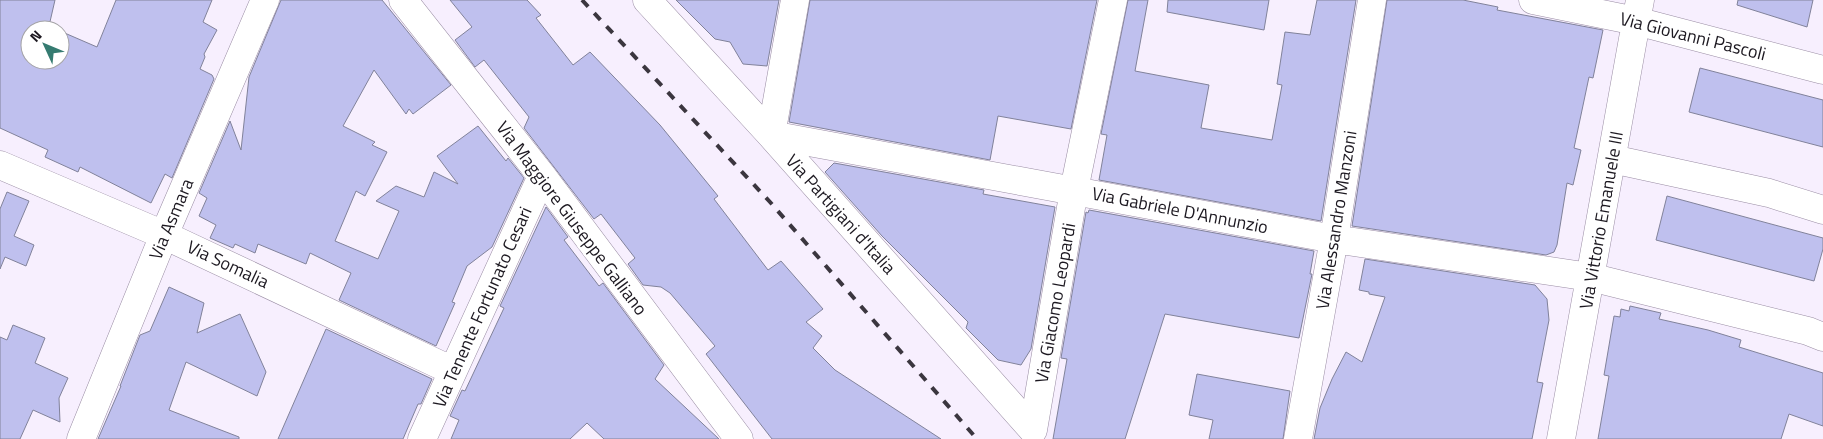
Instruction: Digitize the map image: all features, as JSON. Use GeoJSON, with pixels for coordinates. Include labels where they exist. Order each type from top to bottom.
{"type":"FeatureCollection","features":[{"type":"Feature","properties":{"kind":"street","name":"Via Asmara"},"geometry":{"type":"LineString","coordinates":[[81,439],[164,234],[265,0]]}},
{"type":"Feature","properties":{"kind":"street","name":"Via Maggiore Giuseppe Galliano"},"geometry":{"type":"LineString","coordinates":[[403,0],[542,176],[738,439]]}},
{"type":"Feature","properties":{"kind":"street","name":"Via Partigiani d'Italia"},"geometry":{"type":"LineString","coordinates":[[647,0],[771,135],[1033,430]]}},
{"type":"Feature","properties":{"kind":"street"},"geometry":{"type":"LineString","coordinates":[[771,135],[796,0]]}},
{"type":"Feature","properties":{"kind":"street","name":"Via Giacomo Leopardi"},"geometry":{"type":"LineString","coordinates":[[1033,430],[1074,190],[1113,0]]}},
{"type":"Feature","properties":{"kind":"street","name":"Via Alessandro Manzoni"},"geometry":{"type":"LineString","coordinates":[[1298,439],[1334,239],[1372,0]]}},
{"type":"Feature","properties":{"kind":"street","name":"Via Giovanni Pascoli"},"geometry":{"type":"LineString","coordinates":[[1533,0],[1638,10],[1823,70]]}},
{"type":"Feature","properties":{"kind":"street","name":"Via Vittorio Emanuele III"},"geometry":{"type":"LineString","coordinates":[[1561,439],[1638,10]]}},
{"type":"Feature","properties":{"kind":"street","name":"Via Gabriele D'Annunzio"},"geometry":{"type":"LineString","coordinates":[[771,135],[1334,239],[1590,277],[1823,337]]}},
{"type":"Feature","properties":{"kind":"street"},"geometry":{"type":"LineString","coordinates":[[1612,159],[1769,193],[1823,210]]}},
{"type":"Feature","properties":{"kind":"street","name":"Via Somalia"},"geometry":{"type":"LineString","coordinates":[[0,164],[164,234],[453,370]]}},
{"type":"Feature","properties":{"kind":"street","name":"Via Tenente Fortunato Cesari"},"geometry":{"type":"LineString","coordinates":[[422,439],[542,176]]}},
{"type":"Feature","properties":{"kind":"building"},"geometry":{"type":"Polygon","coordinates":[[[0,0],[55,0],[50,20],[20,20],[20,70],[70,70],[70,35],[97,47],[116,0],[212,0],[203,22],[217,30],[204,54],[205,57],[200,69],[212,75],[214,79],[172,178],[165,174],[151,203],[80,167],[78,172],[45,157],[48,150],[0,128],[0,0]]]}},
{"type":"Feature","properties":{"kind":"building"},"geometry":{"type":"Polygon","coordinates":[[[281,0],[382,0],[451,85],[413,114],[409,109],[406,114],[374,70],[343,126],[375,142],[372,145],[387,152],[365,196],[356,191],[335,241],[378,259],[399,211],[376,201],[396,186],[424,197],[434,172],[458,184],[437,156],[478,126],[506,161],[508,158],[524,178],[492,247],[467,266],[452,302],[455,303],[436,346],[339,300],[351,273],[310,253],[306,264],[258,244],[255,253],[235,244],[233,248],[210,238],[216,225],[199,216],[207,198],[199,193],[230,121],[241,150],[249,77],[281,0]]]}},
{"type":"Feature","properties":{"kind":"building"},"geometry":{"type":"Polygon","coordinates":[[[450,0],[527,0],[541,15],[536,18],[573,65],[590,52],[660,125],[718,196],[714,199],[768,270],[781,261],[823,309],[806,322],[822,336],[813,348],[835,370],[941,439],[772,439],[706,354],[715,346],[670,293],[661,287],[643,285],[628,264],[635,258],[601,214],[594,219],[524,128],[529,117],[484,60],[475,67],[455,40],[472,27],[450,0]]]}},
{"type":"Feature","properties":{"kind":"building"},"geometry":{"type":"Polygon","coordinates":[[[676,0],[779,0],[767,66],[743,64],[730,42],[715,39],[676,0]]]}},
{"type":"Feature","properties":{"kind":"building"},"geometry":{"type":"Polygon","coordinates":[[[810,0],[1097,0],[1071,129],[998,116],[990,160],[789,122],[810,0]]]}},
{"type":"Feature","properties":{"kind":"building"},"geometry":{"type":"Polygon","coordinates":[[[1128,0],[1148,0],[1135,71],[1209,85],[1201,128],[1272,140],[1282,85],[1277,84],[1285,32],[1310,35],[1317,0],[1356,0],[1321,221],[1099,180],[1107,135],[1101,134],[1128,0]]]}},
{"type":"Feature","properties":{"kind":"building"},"geometry":{"type":"Polygon","coordinates":[[[1168,0],[1269,0],[1264,30],[1167,12],[1168,0]]]}},
{"type":"Feature","properties":{"kind":"building"},"geometry":{"type":"Polygon","coordinates":[[[1387,0],[1463,0],[1498,7],[1497,10],[1603,30],[1593,78],[1589,77],[1574,148],[1581,150],[1573,185],[1567,183],[1557,245],[1554,252],[1546,255],[1352,226],[1387,0]]]}},
{"type":"Feature","properties":{"kind":"building"},"geometry":{"type":"Polygon","coordinates":[[[1738,0],[1813,0],[1807,27],[1737,5],[1738,0]]]}},
{"type":"Feature","properties":{"kind":"building"},"geometry":{"type":"Polygon","coordinates":[[[1700,68],[1823,100],[1823,147],[1689,112],[1700,68]]]}},
{"type":"Feature","properties":{"kind":"building"},"geometry":{"type":"Polygon","coordinates":[[[834,163],[984,190],[983,194],[1055,207],[1031,349],[1021,365],[998,360],[966,328],[968,322],[882,236],[825,172],[834,163]]]}},
{"type":"Feature","properties":{"kind":"building"},"geometry":{"type":"Polygon","coordinates":[[[7,192],[29,201],[14,236],[34,245],[26,266],[5,257],[0,269],[0,209],[7,192]]]}},
{"type":"Feature","properties":{"kind":"building"},"geometry":{"type":"Polygon","coordinates":[[[1667,196],[1823,238],[1823,249],[1814,281],[1656,240],[1667,196]]]}},
{"type":"Feature","properties":{"kind":"building"},"geometry":{"type":"Polygon","coordinates":[[[546,207],[568,237],[564,240],[599,286],[603,283],[664,365],[655,379],[719,439],[604,439],[587,423],[570,439],[451,439],[459,420],[450,416],[462,390],[465,391],[504,308],[500,306],[546,207]]]}},
{"type":"Feature","properties":{"kind":"building"},"geometry":{"type":"Polygon","coordinates":[[[1089,210],[1314,251],[1310,274],[1312,274],[1299,338],[1165,314],[1125,439],[1053,439],[1067,359],[1061,358],[1086,212],[1088,213],[1089,210]]]}},
{"type":"Feature","properties":{"kind":"building"},"geometry":{"type":"Polygon","coordinates":[[[1365,259],[1535,285],[1547,299],[1549,320],[1537,382],[1543,383],[1532,439],[1314,439],[1320,408],[1332,379],[1346,352],[1362,362],[1385,297],[1359,290],[1365,259]]]}},
{"type":"Feature","properties":{"kind":"building"},"geometry":{"type":"Polygon","coordinates":[[[169,287],[204,303],[197,333],[240,314],[266,372],[257,396],[186,362],[169,410],[239,437],[239,439],[98,439],[140,335],[150,331],[169,287]]]}},
{"type":"Feature","properties":{"kind":"building"},"geometry":{"type":"Polygon","coordinates":[[[1630,306],[1661,313],[1659,319],[1708,330],[1741,340],[1739,347],[1823,373],[1823,426],[1789,414],[1781,439],[1598,439],[1609,376],[1604,375],[1614,316],[1620,317],[1621,309],[1629,311],[1630,306]]]}},
{"type":"Feature","properties":{"kind":"building"},"geometry":{"type":"Polygon","coordinates":[[[13,325],[45,338],[35,363],[68,378],[59,398],[60,422],[33,410],[20,439],[0,439],[0,337],[7,340],[13,325]]]}},
{"type":"Feature","properties":{"kind":"building"},"geometry":{"type":"Polygon","coordinates":[[[326,329],[432,379],[421,404],[418,404],[403,439],[278,439],[326,329]]]}},
{"type":"Feature","properties":{"kind":"building"},"geometry":{"type":"Polygon","coordinates":[[[1197,374],[1290,391],[1283,439],[1209,439],[1213,420],[1189,415],[1197,374]]]}},
{"type":"Feature","properties":{"kind":"railway"},"geometry":{"type":"LineString","coordinates":[[582,0],[770,202],[977,439]]}}]}
